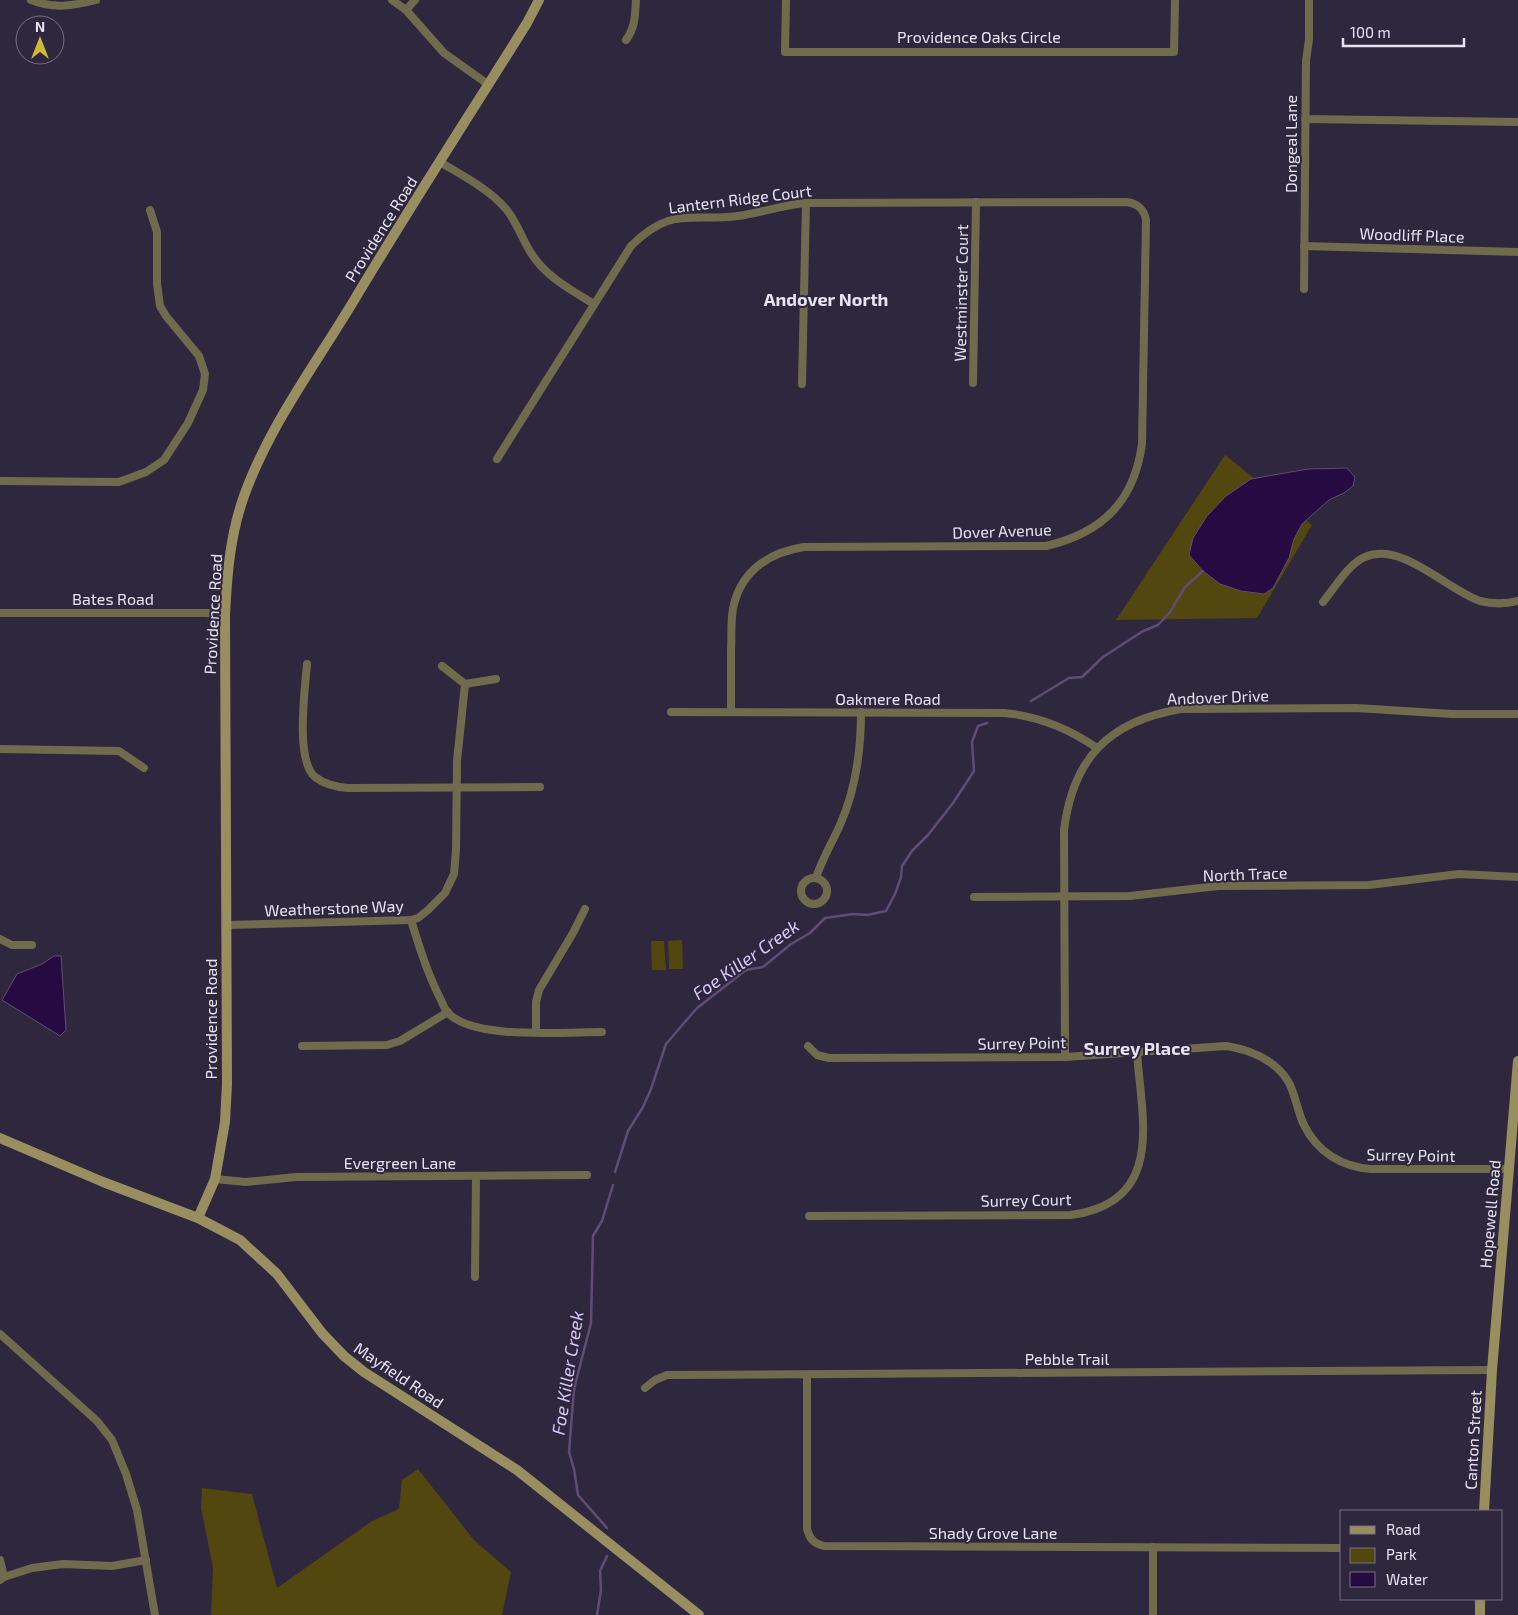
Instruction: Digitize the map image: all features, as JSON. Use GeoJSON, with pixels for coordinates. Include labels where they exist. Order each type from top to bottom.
{"type":"FeatureCollection","features":[{"type":"Feature","properties":{"kind":"street"},"geometry":{"type":"LineString","coordinates":[[31,0],[43,5],[59,7],[73,6],[96,0]]}},
{"type":"Feature","properties":{"kind":"street"},"geometry":{"type":"LineString","coordinates":[[392,0],[406,10],[444,53],[489,84]]}},
{"type":"Feature","properties":{"kind":"street"},"geometry":{"type":"LineString","coordinates":[[406,10],[414,0]]}},
{"type":"Feature","properties":{"kind":"street","name":"Providence Road"},"geometry":{"type":"LineString","coordinates":[[198,1218],[215,1179],[225,1122],[225,615],[227,574],[233,536],[244,497],[259,460],[326,343],[527,23],[539,0]]}},
{"type":"Feature","properties":{"kind":"street"},"geometry":{"type":"LineString","coordinates":[[626,40],[632,32],[635,21],[636,0]]}},
{"type":"Feature","properties":{"kind":"street","name":"Providence Oaks Circle"},"geometry":{"type":"LineString","coordinates":[[786,0],[784,52],[1174,52],[1175,0]]}},
{"type":"Feature","properties":{"kind":"street","name":"Dongeal Lane"},"geometry":{"type":"LineString","coordinates":[[1304,289],[1306,61],[1309,40],[1310,0]]}},
{"type":"Feature","properties":{"kind":"street"},"geometry":{"type":"LineString","coordinates":[[1305,119],[1518,122]]}},
{"type":"Feature","properties":{"kind":"street"},"geometry":{"type":"LineString","coordinates":[[440,162],[497,200],[515,221],[543,269],[558,282],[594,304]]}},
{"type":"Feature","properties":{"kind":"street","name":"Westminster Court"},"geometry":{"type":"LineString","coordinates":[[973,384],[976,202]]}},
{"type":"Feature","properties":{"kind":"street","name":"Lantern Ridge Court"},"geometry":{"type":"LineString","coordinates":[[497,459],[631,246],[643,234],[658,224],[680,217],[736,216],[784,205],[806,203],[1127,202],[1134,203],[1140,207]]}},
{"type":"Feature","properties":{"kind":"street"},"geometry":{"type":"LineString","coordinates":[[802,384],[806,203]]}},
{"type":"Feature","properties":{"kind":"street","name":"Dover Avenue"},"geometry":{"type":"LineString","coordinates":[[731,712],[732,621],[734,604],[739,590],[748,576],[772,556],[804,547],[1046,546],[1067,541],[1086,533],[1103,521],[1118,506],[1135,476],[1142,444],[1146,220],[1140,207]]}},
{"type":"Feature","properties":{"kind":"street"},"geometry":{"type":"LineString","coordinates":[[0,481],[119,482],[146,472],[164,460],[188,423],[203,390],[205,374],[199,356],[160,306],[158,232],[150,210]]}},
{"type":"Feature","properties":{"kind":"street","name":"Woodliff Place"},"geometry":{"type":"LineString","coordinates":[[1304,246],[1518,252]]}},
{"type":"Feature","properties":{"kind":"street"},"geometry":{"type":"LineString","coordinates":[[1323,602],[1353,564],[1364,557],[1375,554],[1388,555],[1416,564],[1429,570],[1454,588],[1480,600],[1496,604],[1518,602]]}},
{"type":"Feature","properties":{"kind":"street","name":"Bates Road"},"geometry":{"type":"LineString","coordinates":[[0,613],[225,615]]}},
{"type":"Feature","properties":{"kind":"street"},"geometry":{"type":"LineString","coordinates":[[307,664],[303,742],[304,754],[314,776],[336,786],[348,788],[540,787]]}},
{"type":"Feature","properties":{"kind":"street"},"geometry":{"type":"LineString","coordinates":[[442,666],[466,684],[496,679]]}},
{"type":"Feature","properties":{"kind":"street","name":"Weatherstone Way"},"geometry":{"type":"LineString","coordinates":[[226,925],[411,920],[418,918],[445,893],[454,874],[457,761],[466,684]]}},
{"type":"Feature","properties":{"kind":"street","name":"Andover Drive"},"geometry":{"type":"LineString","coordinates":[[1065,1057],[1064,830],[1067,806],[1078,776],[1097,748],[1114,733],[1135,721],[1157,713],[1180,709],[1356,708],[1452,714],[1518,714]]}},
{"type":"Feature","properties":{"kind":"street","name":"Oakmere Road"},"geometry":{"type":"LineString","coordinates":[[671,712],[997,712],[1020,714],[1061,726],[1097,748]]}},
{"type":"Feature","properties":{"kind":"street"},"geometry":{"type":"LineString","coordinates":[[816,878],[821,860],[841,823],[852,790],[860,752],[862,712]]}},
{"type":"Feature","properties":{"kind":"street"},"geometry":{"type":"LineString","coordinates":[[0,749],[119,751],[144,768]]}},
{"type":"Feature","properties":{"kind":"street","name":"North Trace"},"geometry":{"type":"LineString","coordinates":[[974,897],[1130,896],[1218,886],[1369,885],[1459,874],[1518,877]]}},
{"type":"Feature","properties":{"kind":"street"},"geometry":{"type":"LineString","coordinates":[[536,1032],[536,1002],[539,990],[585,909]]}},
{"type":"Feature","properties":{"kind":"street"},"geometry":{"type":"LineString","coordinates":[[411,920],[430,977],[448,1012],[469,1026],[491,1030],[602,1032]]}},
{"type":"Feature","properties":{"kind":"street"},"geometry":{"type":"LineString","coordinates":[[0,939],[12,945],[32,945]]}},
{"type":"Feature","properties":{"kind":"street"},"geometry":{"type":"LineString","coordinates":[[302,1046],[386,1045],[400,1041],[448,1012]]}},
{"type":"Feature","properties":{"kind":"street","name":"Surrey Point"},"geometry":{"type":"LineString","coordinates":[[808,1046],[817,1055],[829,1058],[1065,1057],[1226,1046],[1244,1049],[1259,1055],[1275,1066],[1287,1080],[1304,1124],[1315,1142],[1331,1157],[1350,1166],[1371,1169],[1508,1169]]}},
{"type":"Feature","properties":{"kind":"street","name":"Surrey Court"},"geometry":{"type":"LineString","coordinates":[[809,1216],[1071,1214],[1088,1212],[1102,1207],[1116,1198],[1128,1186],[1137,1172],[1142,1157],[1144,1136],[1137,1053]]}},
{"type":"Feature","properties":{"kind":"street","name":"Hopewell Road"},"geometry":{"type":"LineString","coordinates":[[1492,1370],[1518,1061]]}},
{"type":"Feature","properties":{"kind":"street","name":"Mayfield Road"},"geometry":{"type":"LineString","coordinates":[[0,1138],[103,1182],[198,1218],[240,1240],[271,1268],[322,1333],[344,1356],[364,1372],[517,1470],[699,1615]]}},
{"type":"Feature","properties":{"kind":"street"},"geometry":{"type":"LineString","coordinates":[[475,1277],[476,1176]]}},
{"type":"Feature","properties":{"kind":"street","name":"Evergreen Lane"},"geometry":{"type":"LineString","coordinates":[[215,1179],[246,1182],[296,1177],[586,1176]]}},
{"type":"Feature","properties":{"kind":"street"},"geometry":{"type":"LineString","coordinates":[[0,1334],[96,1421],[112,1440],[126,1474],[134,1501],[155,1615]]}},
{"type":"Feature","properties":{"kind":"street","name":"Pebble Trail"},"geometry":{"type":"LineString","coordinates":[[645,1388],[655,1380],[667,1375],[1492,1370]]}},
{"type":"Feature","properties":{"kind":"street","name":"Canton Street"},"geometry":{"type":"LineString","coordinates":[[1484,1510],[1492,1370]]}},
{"type":"Feature","properties":{"kind":"street","name":"Shady Grove Lane"},"geometry":{"type":"LineString","coordinates":[[807,1375],[806,1529],[810,1538],[816,1544],[824,1546],[1340,1548]]}},
{"type":"Feature","properties":{"kind":"street"},"geometry":{"type":"LineString","coordinates":[[1153,1615],[1154,1547]]}},
{"type":"Feature","properties":{"kind":"street"},"geometry":{"type":"LineString","coordinates":[[0,1560],[2,1578],[32,1568],[63,1564],[112,1566],[146,1560]]}},
{"type":"Feature","properties":{"kind":"street"},"geometry":{"type":"LineString","coordinates":[[1480,1600],[1480,1615]]}},
{"type":"Feature","properties":{"kind":"green space"},"geometry":{"type":"Polygon","coordinates":[[[1225,455],[1312,525],[1257,618],[1116,620],[1225,455]]]}},
{"type":"Feature","properties":{"kind":"green space"},"geometry":{"type":"Polygon","coordinates":[[[682,940],[683,969],[669,969],[668,941],[682,940]]]}},
{"type":"Feature","properties":{"kind":"green space"},"geometry":{"type":"Polygon","coordinates":[[[651,941],[664,941],[666,970],[652,970],[651,941]]]}},
{"type":"Feature","properties":{"kind":"green space"},"geometry":{"type":"Polygon","coordinates":[[[418,1469],[474,1540],[511,1572],[502,1615],[211,1615],[213,1568],[201,1508],[202,1488],[252,1494],[277,1588],[372,1521],[399,1509],[402,1480],[418,1469]]]}},
{"type":"Feature","properties":{"kind":"water"},"geometry":{"type":"Polygon","coordinates":[[[1347,468],[1355,477],[1353,486],[1344,493],[1329,500],[1302,524],[1294,539],[1289,558],[1273,588],[1264,594],[1241,591],[1220,584],[1203,571],[1189,555],[1193,538],[1207,516],[1226,496],[1251,479],[1308,469],[1347,468]]]}},
{"type":"Feature","properties":{"kind":"water"},"geometry":{"type":"Polygon","coordinates":[[[54,956],[61,956],[66,1030],[60,1036],[2,1000],[17,974],[42,964],[54,956]]]}},
{"type":"Feature","properties":{"kind":"waterway","name":"Foe Killer Creek"},"geometry":{"type":"LineString","coordinates":[[1031,701],[1069,678],[1082,677],[1103,657],[1143,631],[1158,625],[1170,612],[1185,587],[1203,571]]}},
{"type":"Feature","properties":{"kind":"waterway","name":"Foe Killer Creek"},"geometry":{"type":"LineString","coordinates":[[615,1172],[628,1131],[643,1107],[651,1089],[666,1044],[697,1008],[746,970],[763,967],[791,944],[810,933],[825,918],[853,914],[867,915],[886,911],[895,894],[901,877],[902,866],[912,851],[928,835],[953,803],[974,771],[972,742],[978,726],[987,723]]}},
{"type":"Feature","properties":{"kind":"waterway","name":"Foe Killer Creek"},"geometry":{"type":"LineString","coordinates":[[607,1528],[578,1495],[569,1452],[574,1389],[591,1323],[593,1236],[602,1221],[613,1185]]}},
{"type":"Feature","properties":{"kind":"waterway","name":"Foe Killer Creek"},"geometry":{"type":"LineString","coordinates":[[597,1615],[601,1590],[600,1571],[607,1556]]}},
{"type":"Feature","properties":{"kind":"district","name":"Andover North"},"geometry":{"type":"Point","coordinates":[826,300]}},
{"type":"Feature","properties":{"kind":"district","name":"Surrey Place"},"geometry":{"type":"Point","coordinates":[1137,1049]}}]}
